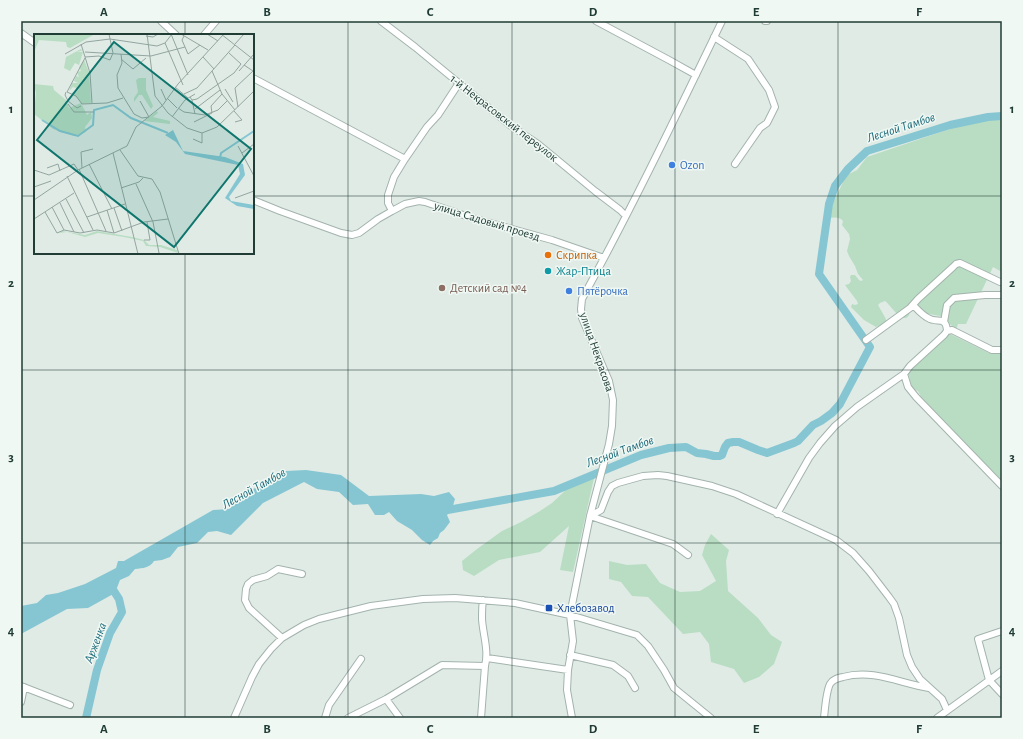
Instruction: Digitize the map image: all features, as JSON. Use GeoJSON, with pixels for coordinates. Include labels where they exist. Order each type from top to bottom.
{"type":"FeatureCollection","features":[{"type":"Feature","properties":{"kind":"street"},"geometry":{"type":"LineString","coordinates":[[161,21],[175,34]]}},
{"type":"Feature","properties":{"kind":"street"},"geometry":{"type":"LineString","coordinates":[[205,34],[216,21]]}},
{"type":"Feature","properties":{"kind":"street"},"geometry":{"type":"LineString","coordinates":[[596,21],[696,75]]}},
{"type":"Feature","properties":{"kind":"street","name":"улица Некрасова"},"geometry":{"type":"LineString","coordinates":[[572,718],[568,690],[568,670],[573,641],[570,615],[590,516],[609,444],[612,426],[613,400],[609,381],[582,318],[582,299],[626,216],[722,21]]}},
{"type":"Feature","properties":{"kind":"street","name":"1-й Некрасовский переулок"},"geometry":{"type":"LineString","coordinates":[[383,22],[416,47],[511,126],[538,144],[626,216]]}},
{"type":"Feature","properties":{"kind":"street"},"geometry":{"type":"LineString","coordinates":[[21,33],[34,42]]}},
{"type":"Feature","properties":{"kind":"street"},"geometry":{"type":"LineString","coordinates":[[714,37],[748,59],[769,90],[775,107],[767,123],[760,128],[735,164]]}},
{"type":"Feature","properties":{"kind":"street"},"geometry":{"type":"LineString","coordinates":[[254,79],[405,159]]}},
{"type":"Feature","properties":{"kind":"street"},"geometry":{"type":"LineString","coordinates":[[392,211],[388,203],[388,191],[394,177],[427,127],[438,115],[459,83]]}},
{"type":"Feature","properties":{"kind":"street","name":"улица Садовый проезд"},"geometry":{"type":"LineString","coordinates":[[254,200],[348,235],[358,232],[392,211],[410,203],[425,202],[472,218],[552,240],[604,258]]}},
{"type":"Feature","properties":{"kind":"street"},"geometry":{"type":"LineString","coordinates":[[866,340],[910,308],[956,264],[960,263],[1002,282]]}},
{"type":"Feature","properties":{"kind":"street"},"geometry":{"type":"LineString","coordinates":[[944,322],[947,305],[954,298],[1002,295]]}},
{"type":"Feature","properties":{"kind":"street"},"geometry":{"type":"LineString","coordinates":[[912,305],[930,320],[940,320],[944,322],[947,326],[947,332]]}},
{"type":"Feature","properties":{"kind":"street"},"geometry":{"type":"LineString","coordinates":[[777,514],[809,458],[835,426],[857,407],[904,374],[910,366],[947,332],[952,330],[992,350],[1002,350]]}},
{"type":"Feature","properties":{"kind":"street"},"geometry":{"type":"LineString","coordinates":[[904,374],[908,387],[916,397],[1002,486]]}},
{"type":"Feature","properties":{"kind":"street"},"geometry":{"type":"LineString","coordinates":[[590,516],[601,510],[612,486],[643,476],[658,475],[679,478],[712,486],[736,494],[836,540],[853,552],[884,589],[894,604],[899,618],[909,661],[920,679],[942,700],[947,710]]}},
{"type":"Feature","properties":{"kind":"street"},"geometry":{"type":"LineString","coordinates":[[590,516],[673,544],[688,555]]}},
{"type":"Feature","properties":{"kind":"street"},"geometry":{"type":"LineString","coordinates":[[282,638],[249,608],[245,600],[246,589],[248,584],[253,580],[267,576],[278,569],[302,574]]}},
{"type":"Feature","properties":{"kind":"street"},"geometry":{"type":"LineString","coordinates":[[234,718],[259,664],[282,638],[304,625],[319,619],[371,606],[423,599],[455,598],[514,603],[570,615],[636,635],[648,646],[674,688],[711,718]]}},
{"type":"Feature","properties":{"kind":"street"},"geometry":{"type":"LineString","coordinates":[[481,718],[487,658],[487,644],[482,618],[483,600]]}},
{"type":"Feature","properties":{"kind":"street"},"geometry":{"type":"LineString","coordinates":[[1002,631],[978,639],[989,680],[1002,694]]}},
{"type":"Feature","properties":{"kind":"street"},"geometry":{"type":"LineString","coordinates":[[570,655],[613,665],[628,676],[635,688]]}},
{"type":"Feature","properties":{"kind":"street"},"geometry":{"type":"LineString","coordinates":[[487,658],[568,670]]}},
{"type":"Feature","properties":{"kind":"street"},"geometry":{"type":"LineString","coordinates":[[325,718],[329,705],[361,659]]}},
{"type":"Feature","properties":{"kind":"street"},"geometry":{"type":"LineString","coordinates":[[348,718],[386,699],[442,664],[486,666]]}},
{"type":"Feature","properties":{"kind":"street"},"geometry":{"type":"LineString","coordinates":[[937,718],[1002,671]]}},
{"type":"Feature","properties":{"kind":"street"},"geometry":{"type":"LineString","coordinates":[[824,718],[829,686],[837,679],[854,675],[868,674],[929,688]]}},
{"type":"Feature","properties":{"kind":"street"},"geometry":{"type":"LineString","coordinates":[[21,702],[22,687],[70,705]]}},
{"type":"Feature","properties":{"kind":"street"},"geometry":{"type":"LineString","coordinates":[[386,699],[400,718]]}},
{"type":"Feature","properties":{"kind":"green space"},"geometry":{"type":"Polygon","coordinates":[[[1002,114],[1002,272],[993,267],[966,324],[958,324],[956,330],[948,322],[946,317],[923,313],[911,302],[910,314],[906,318],[900,316],[885,301],[878,305],[887,322],[876,327],[864,320],[851,307],[852,304],[858,304],[845,285],[849,284],[851,281],[851,275],[855,275],[861,281],[863,280],[858,274],[847,251],[850,239],[849,234],[842,225],[843,221],[840,218],[826,218],[844,180],[849,174],[857,170],[867,157],[991,115],[1002,114]]]}},
{"type":"Feature","properties":{"kind":"green space"},"geometry":{"type":"Polygon","coordinates":[[[950,334],[989,353],[1002,353],[1002,481],[921,397],[918,391],[912,389],[908,371],[939,342],[950,334]]]}},
{"type":"Feature","properties":{"kind":"green space"},"geometry":{"type":"Polygon","coordinates":[[[594,478],[573,572],[560,570],[569,526],[540,552],[499,560],[474,576],[463,570],[462,561],[502,531],[540,511],[552,503],[567,489],[594,478]]]}},
{"type":"Feature","properties":{"kind":"green space"},"geometry":{"type":"Polygon","coordinates":[[[711,534],[729,550],[726,561],[728,591],[758,618],[771,635],[782,642],[774,664],[759,677],[744,683],[734,669],[711,662],[709,644],[700,632],[683,634],[648,597],[632,596],[621,582],[609,579],[609,561],[627,565],[646,564],[660,583],[680,592],[700,591],[716,581],[702,555],[711,534]]]}},
{"type":"Feature","properties":{"kind":"water"},"geometry":{"type":"Polygon","coordinates":[[[306,470],[341,475],[369,496],[421,494],[434,496],[449,492],[455,499],[452,509],[447,515],[450,522],[440,533],[438,538],[430,545],[422,540],[412,530],[397,521],[389,512],[384,515],[375,515],[368,504],[353,505],[339,492],[317,489],[304,482],[263,503],[231,535],[217,531],[208,532],[197,543],[178,547],[170,557],[154,561],[146,567],[135,569],[129,576],[120,580],[115,593],[88,608],[67,609],[21,634],[21,606],[37,603],[46,595],[58,593],[85,584],[116,568],[118,561],[124,561],[213,510],[229,509],[244,494],[286,471],[306,470]]]}},
{"type":"Feature","properties":{"kind":"waterway","name":"Лесной Тамбов"},"geometry":{"type":"LineString","coordinates":[[442,511],[554,491],[641,455],[669,448],[686,447],[697,453],[720,456],[728,443],[733,442],[739,442],[767,453],[798,441],[813,425],[832,413],[840,404],[870,347],[819,274],[829,204],[835,186],[848,169],[867,151],[950,125],[988,117],[1002,116]]}},
{"type":"Feature","properties":{"kind":"waterway","name":"Арженка"},"geometry":{"type":"LineString","coordinates":[[86,718],[97,670],[110,633],[122,612],[119,599],[110,585]]}},
{"type":"Feature","properties":{"kind":"place","name":"Ozon"},"geometry":{"type":"Point","coordinates":[672,165]}},
{"type":"Feature","properties":{"kind":"place","name":"Скрипка"},"geometry":{"type":"Point","coordinates":[548,255]}},
{"type":"Feature","properties":{"kind":"place","name":"Жар-Птица"},"geometry":{"type":"Point","coordinates":[548,271]}},
{"type":"Feature","properties":{"kind":"place","name":"Детский сад №4"},"geometry":{"type":"Point","coordinates":[442,288]}},
{"type":"Feature","properties":{"kind":"place","name":"Пятёрочка"},"geometry":{"type":"Point","coordinates":[569,291]}},
{"type":"Feature","properties":{"kind":"place","name":"Хлебозавод"},"geometry":{"type":"Point","coordinates":[549,608]}}]}
